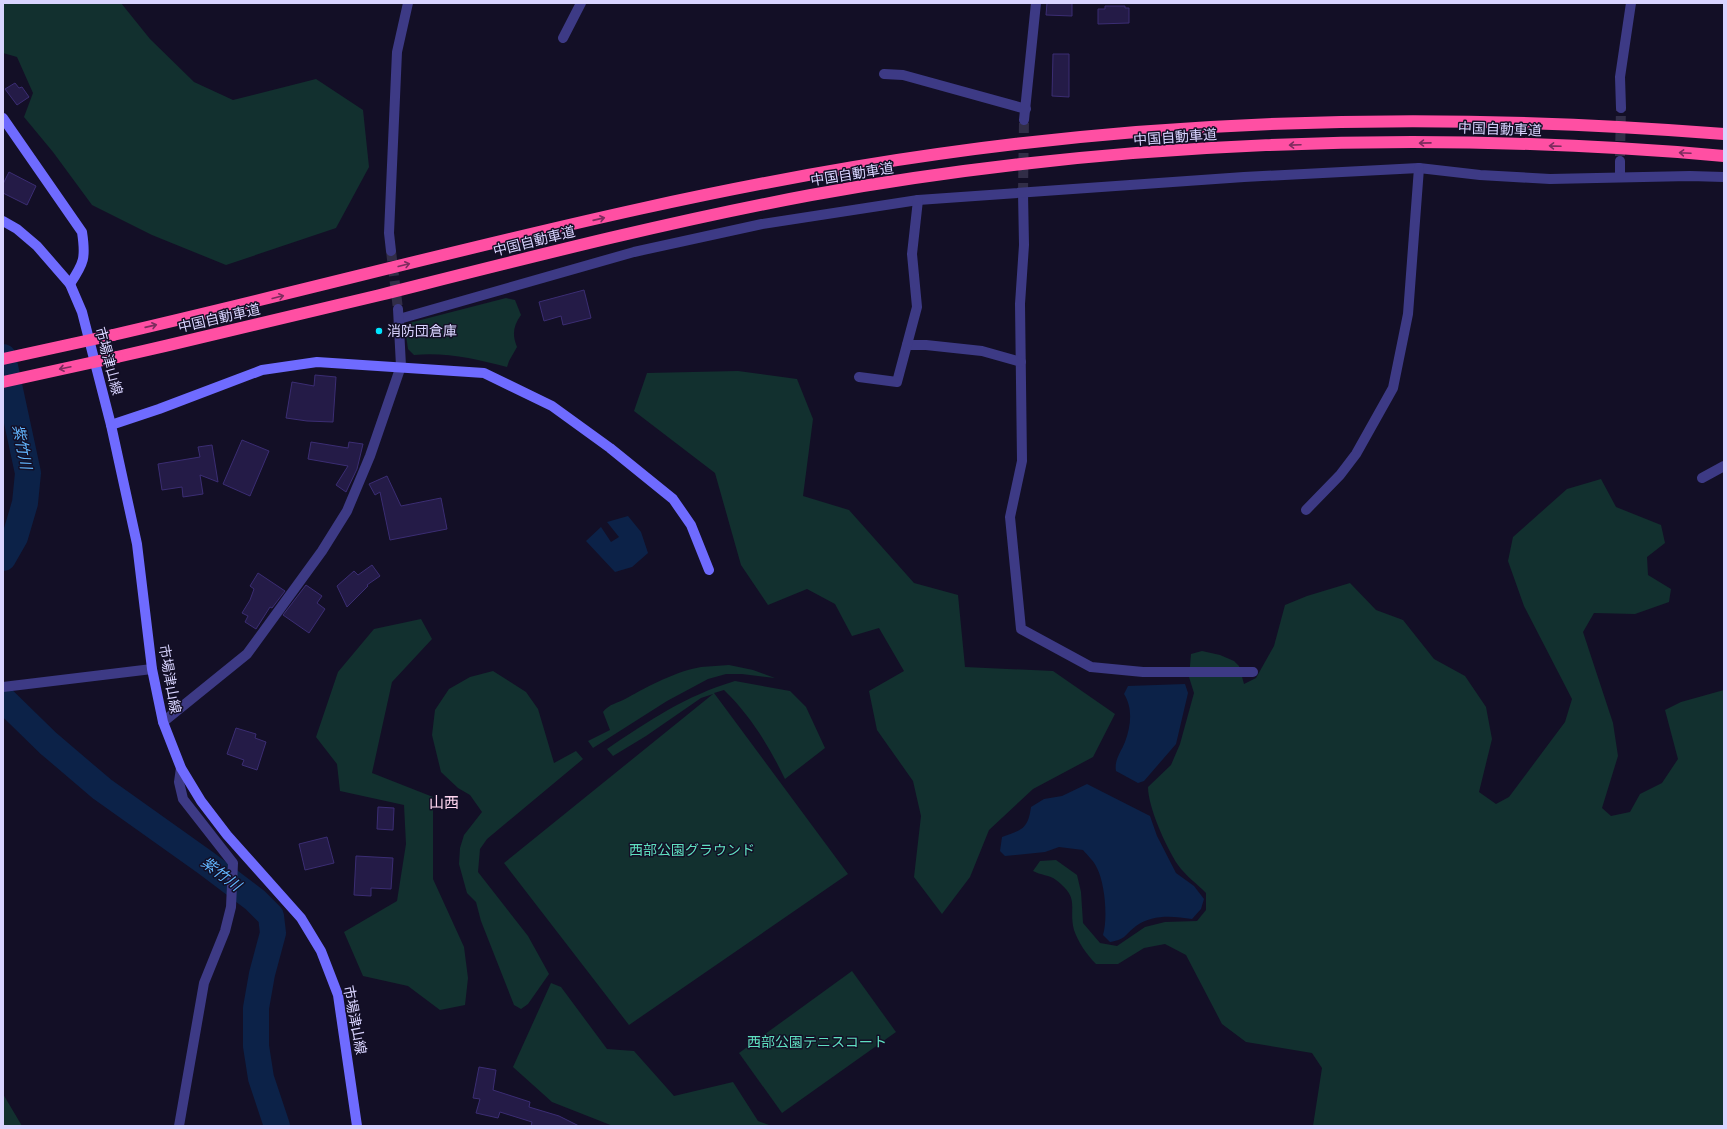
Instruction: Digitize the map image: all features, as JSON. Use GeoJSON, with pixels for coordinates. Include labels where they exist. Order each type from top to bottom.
{"type":"FeatureCollection","features":[{"type":"Feature","properties":{"kind":"highway","name":"中国自動車道"},"geometry":{"type":"LineString","coordinates":[[3,359],[254,303],[541,232],[680,201],[805,176],[936,154],[1052,139],[1199,127],[1318,122],[1442,121],[1576,124],[1724,134]]}},
{"type":"Feature","properties":{"kind":"highway","name":"中国自動車道"},"geometry":{"type":"LineString","coordinates":[[3,382],[274,321],[546,252],[810,196],[934,175],[1180,150],[1317,144],[1452,142],[1573,146],[1724,156]]}},
{"type":"Feature","properties":{"kind":"main road"},"geometry":{"type":"LineString","coordinates":[[3,118],[82,232],[84,264],[70,284]]}},
{"type":"Feature","properties":{"kind":"main road","name":"市場津山線"},"geometry":{"type":"LineString","coordinates":[[3,221],[17,229],[37,246],[70,284],[82,312],[111,425],[137,544],[152,669],[163,722],[181,768],[201,801],[227,836],[301,918],[321,951],[338,995],[357,1126]]}},
{"type":"Feature","properties":{"kind":"main road"},"geometry":{"type":"LineString","coordinates":[[111,425],[159,410],[262,370],[317,362],[401,366],[484,373],[552,406],[610,448],[673,499],[691,525],[709,570]]}},
{"type":"Feature","properties":{"kind":"street"},"geometry":{"type":"LineString","coordinates":[[391,251],[389,233],[397,52],[408,3]]}},
{"type":"Feature","properties":{"kind":"street"},"geometry":{"type":"LineString","coordinates":[[563,38],[581,3]]}},
{"type":"Feature","properties":{"kind":"street"},"geometry":{"type":"LineString","coordinates":[[1024,120],[1036,3]]}},
{"type":"Feature","properties":{"kind":"street"},"geometry":{"type":"LineString","coordinates":[[1621,108],[1620,77],[1631,3]]}},
{"type":"Feature","properties":{"kind":"street"},"geometry":{"type":"LineString","coordinates":[[884,74],[903,75],[1026,109]]}},
{"type":"Feature","properties":{"kind":"street"},"geometry":{"type":"LineString","coordinates":[[1620,161],[1620,177]]}},
{"type":"Feature","properties":{"kind":"street"},"geometry":{"type":"LineString","coordinates":[[1306,510],[1340,475],[1356,454],[1393,388],[1408,314],[1419,168]]}},
{"type":"Feature","properties":{"kind":"street"},"geometry":{"type":"LineString","coordinates":[[399,319],[634,252],[762,224],[918,200],[1244,177],[1419,168],[1480,175],[1550,179],[1724,177]]}},
{"type":"Feature","properties":{"kind":"street"},"geometry":{"type":"LineString","coordinates":[[1023,193],[1024,245],[1020,304],[1022,461],[1010,517],[1021,629],[1091,667],[1143,672],[1253,672]]}},
{"type":"Feature","properties":{"kind":"street"},"geometry":{"type":"LineString","coordinates":[[859,377],[897,382],[916,307],[912,254],[918,200]]}},
{"type":"Feature","properties":{"kind":"street"},"geometry":{"type":"LineString","coordinates":[[163,722],[247,654],[322,551],[347,511],[370,456],[401,366],[398,309]]}},
{"type":"Feature","properties":{"kind":"street"},"geometry":{"type":"LineString","coordinates":[[907,345],[926,345],[982,351],[1021,362]]}},
{"type":"Feature","properties":{"kind":"street"},"geometry":{"type":"LineString","coordinates":[[1702,478],[1724,466]]}},
{"type":"Feature","properties":{"kind":"street"},"geometry":{"type":"LineString","coordinates":[[3,687],[152,669]]}},
{"type":"Feature","properties":{"kind":"street"},"geometry":{"type":"LineString","coordinates":[[179,1126],[204,982],[225,931],[231,907],[234,871],[233,863],[184,799],[179,782],[181,768]]}},
{"type":"Feature","properties":{"kind":"green space"},"geometry":{"type":"Polygon","coordinates":[[[3,3],[121,3],[150,39],[194,82],[233,100],[316,79],[363,110],[369,167],[336,228],[226,265],[152,235],[92,205],[53,152],[24,117],[33,93],[17,57],[3,53],[3,3]]]}},
{"type":"Feature","properties":{"kind":"green space"},"geometry":{"type":"Polygon","coordinates":[[[506,298],[515,300],[521,315],[516,323],[514,331],[514,338],[517,347],[507,367],[449,355],[414,355],[408,349],[405,329],[409,323],[506,298]]]}},
{"type":"Feature","properties":{"kind":"green space"},"geometry":{"type":"Polygon","coordinates":[[[738,371],[797,379],[813,419],[803,496],[849,510],[914,583],[958,595],[965,667],[1053,671],[1115,714],[1093,757],[1033,789],[989,830],[970,877],[942,914],[914,877],[921,816],[913,781],[877,730],[869,691],[904,671],[879,628],[852,636],[835,604],[807,589],[768,605],[741,565],[715,473],[634,411],[647,373],[738,371]]]}},
{"type":"Feature","properties":{"kind":"green space"},"geometry":{"type":"Polygon","coordinates":[[[1601,479],[1616,507],[1661,525],[1665,543],[1647,557],[1648,575],[1671,589],[1669,602],[1635,614],[1594,613],[1583,632],[1613,723],[1618,756],[1602,808],[1611,816],[1630,812],[1640,794],[1662,783],[1678,759],[1665,710],[1681,702],[1724,690],[1724,1126],[1313,1126],[1322,1068],[1312,1053],[1246,1042],[1222,1024],[1186,955],[1165,944],[1144,948],[1118,964],[1096,964],[1083,948],[1074,930],[1072,903],[1069,892],[1054,878],[1033,871],[1040,861],[1056,860],[1077,875],[1081,892],[1083,923],[1100,943],[1117,946],[1145,927],[1165,922],[1197,921],[1206,910],[1206,893],[1184,872],[1173,857],[1154,816],[1148,787],[1171,765],[1180,744],[1194,693],[1189,677],[1191,654],[1202,651],[1220,655],[1234,661],[1239,666],[1244,684],[1256,678],[1274,646],[1285,605],[1307,596],[1350,583],[1376,610],[1403,620],[1434,659],[1465,676],[1486,707],[1492,739],[1479,792],[1496,804],[1509,797],[1565,722],[1572,699],[1524,606],[1508,561],[1513,537],[1567,489],[1601,479]]]}},
{"type":"Feature","properties":{"kind":"green space"},"geometry":{"type":"Polygon","coordinates":[[[421,619],[432,639],[392,682],[372,773],[433,797],[433,879],[464,947],[468,978],[465,1005],[440,1010],[408,986],[363,976],[344,932],[397,901],[406,844],[404,805],[340,791],[337,764],[316,737],[338,672],[374,629],[421,619]]]}},
{"type":"Feature","properties":{"kind":"green space"},"geometry":{"type":"Polygon","coordinates":[[[729,665],[753,670],[775,678],[742,674],[726,674],[708,679],[667,701],[593,748],[588,741],[610,730],[603,712],[611,705],[673,675],[701,667],[729,665]]]}},
{"type":"Feature","properties":{"kind":"green space"},"geometry":{"type":"Polygon","coordinates":[[[493,671],[526,692],[538,709],[554,763],[576,751],[583,759],[487,839],[480,849],[478,872],[528,936],[549,974],[528,1004],[521,1009],[514,1005],[481,921],[476,902],[467,893],[459,864],[460,848],[464,835],[482,812],[470,795],[458,788],[441,772],[432,735],[435,710],[449,689],[470,677],[493,671]]]}},
{"type":"Feature","properties":{"kind":"green space","name":"西部公園グラウンド"},"geometry":{"type":"Polygon","coordinates":[[[735,681],[790,691],[806,707],[825,748],[785,779],[766,743],[751,720],[724,690],[714,693],[848,874],[629,1025],[504,863],[713,694],[701,698],[646,736],[613,756],[607,749],[684,701],[735,681]]]}},
{"type":"Feature","properties":{"kind":"green space","name":"西部公園テニスコート"},"geometry":{"type":"Polygon","coordinates":[[[852,971],[896,1032],[782,1113],[739,1053],[852,971]]]}},
{"type":"Feature","properties":{"kind":"green space"},"geometry":{"type":"Polygon","coordinates":[[[551,983],[561,987],[607,1049],[634,1051],[674,1096],[733,1082],[758,1121],[772,1126],[613,1126],[552,1102],[513,1067],[551,983]]]}},
{"type":"Feature","properties":{"kind":"green space"},"geometry":{"type":"Polygon","coordinates":[[[3,1094],[22,1126],[3,1126],[3,1094]]]}},
{"type":"Feature","properties":{"kind":"water"},"geometry":{"type":"Polygon","coordinates":[[[628,516],[641,532],[648,553],[632,567],[615,572],[586,541],[601,527],[611,542],[619,537],[607,522],[628,516]]]}},
{"type":"Feature","properties":{"kind":"water"},"geometry":{"type":"Polygon","coordinates":[[[1185,684],[1188,693],[1176,744],[1144,781],[1138,783],[1116,771],[1117,760],[1125,742],[1130,723],[1129,705],[1124,694],[1128,686],[1185,684]]]}},
{"type":"Feature","properties":{"kind":"water"},"geometry":{"type":"Polygon","coordinates":[[[1087,784],[1150,816],[1157,836],[1176,873],[1194,886],[1204,899],[1201,909],[1192,919],[1163,917],[1149,919],[1136,926],[1123,938],[1110,942],[1103,935],[1105,928],[1105,901],[1100,875],[1094,863],[1083,850],[1059,847],[1045,852],[1005,856],[1000,851],[1002,837],[1023,828],[1028,820],[1031,807],[1044,799],[1062,796],[1087,784]]]}},
{"type":"Feature","properties":{"kind":"building"},"geometry":{"type":"Polygon","coordinates":[[[1047,3],[1072,3],[1072,16],[1046,15],[1047,3]]]}},
{"type":"Feature","properties":{"kind":"building"},"geometry":{"type":"Polygon","coordinates":[[[1105,6],[1125,6],[1125,8],[1129,8],[1129,23],[1098,24],[1098,9],[1105,9],[1105,6]]]}},
{"type":"Feature","properties":{"kind":"building"},"geometry":{"type":"Polygon","coordinates":[[[1053,54],[1069,54],[1069,97],[1052,96],[1053,54]]]}},
{"type":"Feature","properties":{"kind":"building"},"geometry":{"type":"Polygon","coordinates":[[[15,83],[19,88],[22,87],[29,97],[17,105],[5,89],[15,83]]]}},
{"type":"Feature","properties":{"kind":"building"},"geometry":{"type":"Polygon","coordinates":[[[9,172],[36,186],[27,205],[3,193],[3,184],[9,172]]]}},
{"type":"Feature","properties":{"kind":"building"},"geometry":{"type":"Polygon","coordinates":[[[584,290],[591,318],[563,325],[561,316],[544,321],[539,302],[584,290]]]}},
{"type":"Feature","properties":{"kind":"building"},"geometry":{"type":"Polygon","coordinates":[[[315,375],[336,377],[333,422],[307,421],[286,418],[292,382],[314,386],[315,375]]]}},
{"type":"Feature","properties":{"kind":"building"},"geometry":{"type":"Polygon","coordinates":[[[242,440],[269,451],[250,496],[223,484],[242,440]]]}},
{"type":"Feature","properties":{"kind":"building"},"geometry":{"type":"Polygon","coordinates":[[[311,442],[348,448],[349,442],[363,444],[357,469],[346,492],[336,485],[348,466],[308,459],[311,442]]]}},
{"type":"Feature","properties":{"kind":"building"},"geometry":{"type":"Polygon","coordinates":[[[212,445],[218,482],[200,475],[203,494],[183,497],[182,487],[162,490],[158,464],[200,457],[198,447],[212,445]]]}},
{"type":"Feature","properties":{"kind":"building"},"geometry":{"type":"Polygon","coordinates":[[[387,476],[401,506],[441,498],[447,529],[390,540],[380,492],[375,495],[369,484],[387,476]]]}},
{"type":"Feature","properties":{"kind":"building"},"geometry":{"type":"Polygon","coordinates":[[[372,565],[380,576],[367,585],[368,586],[347,607],[337,586],[354,571],[358,575],[372,565]]]}},
{"type":"Feature","properties":{"kind":"building"},"geometry":{"type":"Polygon","coordinates":[[[258,573],[285,591],[272,608],[270,607],[256,629],[245,622],[248,616],[242,613],[250,600],[254,589],[250,586],[258,573]]]}},
{"type":"Feature","properties":{"kind":"building"},"geometry":{"type":"Polygon","coordinates":[[[306,585],[322,596],[317,603],[325,609],[309,633],[283,615],[306,585]]]}},
{"type":"Feature","properties":{"kind":"building"},"geometry":{"type":"Polygon","coordinates":[[[236,728],[256,734],[255,738],[266,742],[257,770],[242,765],[244,760],[227,754],[236,728]]]}},
{"type":"Feature","properties":{"kind":"building"},"geometry":{"type":"Polygon","coordinates":[[[378,807],[394,808],[393,830],[377,829],[378,807]]]}},
{"type":"Feature","properties":{"kind":"building"},"geometry":{"type":"Polygon","coordinates":[[[327,837],[334,863],[305,870],[299,844],[327,837]]]}},
{"type":"Feature","properties":{"kind":"building"},"geometry":{"type":"Polygon","coordinates":[[[356,856],[393,858],[391,889],[371,888],[371,896],[354,895],[356,856]]]}},
{"type":"Feature","properties":{"kind":"building"},"geometry":{"type":"Polygon","coordinates":[[[479,1067],[496,1070],[493,1090],[530,1102],[529,1107],[559,1116],[579,1126],[531,1126],[532,1122],[500,1112],[498,1118],[476,1113],[480,1099],[473,1098],[479,1067]]]}},
{"type":"Feature","properties":{"kind":"waterway","name":"紫竹川"},"geometry":{"type":"LineString","coordinates":[[3,357],[28,473],[25,503],[15,537],[3,558]]}},
{"type":"Feature","properties":{"kind":"waterway","name":"紫竹川"},"geometry":{"type":"LineString","coordinates":[[3,699],[48,743],[102,789],[206,863],[255,900],[271,916],[273,933],[262,974],[256,1008],[256,1046],[261,1078],[277,1126]]}},
{"type":"Feature","properties":{"kind":"tunnel"},"geometry":{"type":"LineString","coordinates":[[1620,156],[1621,108]]}},
{"type":"Feature","properties":{"kind":"tunnel"},"geometry":{"type":"LineString","coordinates":[[1023,193],[1024,120]]}},
{"type":"Feature","properties":{"kind":"tunnel"},"geometry":{"type":"LineString","coordinates":[[391,251],[398,309]]}},
{"type":"Feature","properties":{"kind":"place","name":"消防団倉庫"},"geometry":{"type":"Point","coordinates":[379,331]}},
{"type":"Feature","properties":{"kind":"district","name":"山西"},"geometry":{"type":"Point","coordinates":[444,803]}}]}
